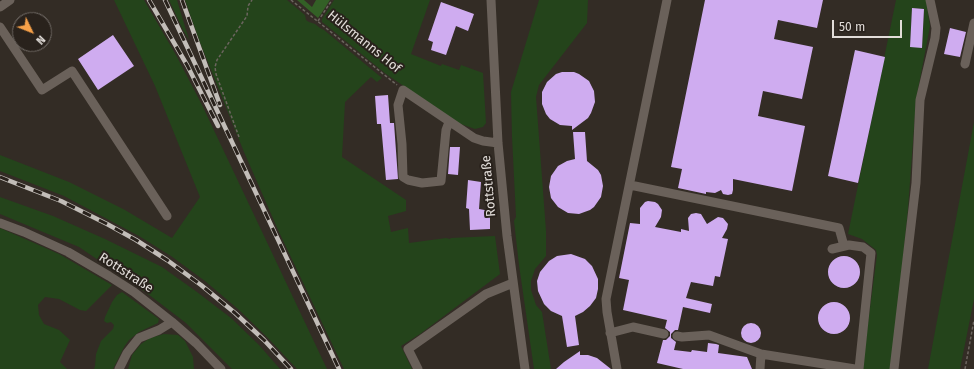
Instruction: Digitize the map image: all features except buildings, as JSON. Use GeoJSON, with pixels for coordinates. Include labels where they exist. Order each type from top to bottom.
{"type":"FeatureCollection","features":[{"type":"Feature","properties":{"kind":"street"},"geometry":{"type":"LineString","coordinates":[[0,7],[10,0]]}},
{"type":"Feature","properties":{"kind":"street","name":"Rottstraße"},"geometry":{"type":"LineString","coordinates":[[491,0],[498,143],[507,236],[525,369]]}},
{"type":"Feature","properties":{"kind":"street"},"geometry":{"type":"LineString","coordinates":[[617,369],[606,312],[606,300],[668,0]]}},
{"type":"Feature","properties":{"kind":"street"},"geometry":{"type":"LineString","coordinates":[[894,369],[916,183],[920,100],[936,28],[930,0]]}},
{"type":"Feature","properties":{"kind":"street"},"geometry":{"type":"LineString","coordinates":[[965,64],[974,24]]}},
{"type":"Feature","properties":{"kind":"street"},"geometry":{"type":"LineString","coordinates":[[0,28],[42,90],[72,72],[167,216]]}},
{"type":"Feature","properties":{"kind":"street","name":"Hülsmanns Hof"},"geometry":{"type":"LineString","coordinates":[[449,122],[446,130],[441,181],[422,183],[408,180],[403,176],[402,144],[398,105],[403,90],[474,138],[498,143]]}},
{"type":"Feature","properties":{"kind":"street"},"geometry":{"type":"LineString","coordinates":[[630,185],[839,228],[844,246]]}},
{"type":"Feature","properties":{"kind":"street","name":"Rottstraße"},"geometry":{"type":"LineString","coordinates":[[0,223],[68,252],[109,276],[139,296],[172,322],[216,367]]}},
{"type":"Feature","properties":{"kind":"street"},"geometry":{"type":"LineString","coordinates":[[832,249],[849,244],[863,247],[871,253],[859,369]]}},
{"type":"Feature","properties":{"kind":"street"},"geometry":{"type":"LineString","coordinates":[[418,369],[408,349],[486,294],[513,283]]}},
{"type":"Feature","properties":{"kind":"street"},"geometry":{"type":"LineString","coordinates":[[119,369],[127,353],[139,338],[159,330],[172,322]]}},
{"type":"Feature","properties":{"kind":"street"},"geometry":{"type":"LineString","coordinates":[[610,332],[633,328],[664,334]]}},
{"type":"Feature","properties":{"kind":"street"},"geometry":{"type":"LineString","coordinates":[[677,336],[709,335],[761,354],[855,369]]}},
{"type":"Feature","properties":{"kind":"street"},"geometry":{"type":"LineString","coordinates":[[760,369],[761,354]]}},
{"type":"Feature","properties":{"kind":"path"},"geometry":{"type":"LineString","coordinates":[[239,137],[216,74],[215,67],[217,60],[247,16],[248,6],[252,0]]}},
{"type":"Feature","properties":{"kind":"path","name":"Hülsmanns Hof"},"geometry":{"type":"LineString","coordinates":[[291,0],[306,14],[318,21],[403,90]]}},
{"type":"Feature","properties":{"kind":"path"},"geometry":{"type":"LineString","coordinates":[[318,21],[332,0]]}},
{"type":"Feature","properties":{"kind":"path"},"geometry":{"type":"LineString","coordinates":[[965,369],[974,320]]}},
{"type":"Feature","properties":{"kind":"green space"},"geometry":{"type":"Polygon","coordinates":[[[114,0],[144,0],[176,55],[202,105],[327,369],[297,369],[238,309],[205,281],[171,256],[139,236],[64,196],[0,171],[0,155],[69,182],[125,210],[172,238],[200,197],[155,86],[114,0]]]}},
{"type":"Feature","properties":{"kind":"green space"},"geometry":{"type":"Polygon","coordinates":[[[169,0],[177,0],[189,40],[183,30],[169,0]]]}},
{"type":"Feature","properties":{"kind":"green space"},"geometry":{"type":"Polygon","coordinates":[[[185,0],[287,0],[305,15],[306,20],[324,30],[382,78],[377,82],[371,77],[345,102],[342,157],[406,200],[406,211],[388,216],[391,232],[408,228],[409,243],[446,238],[495,236],[500,274],[420,334],[401,346],[412,369],[344,369],[279,232],[244,152],[199,40],[185,0]]]}},
{"type":"Feature","properties":{"kind":"green space"},"geometry":{"type":"Polygon","coordinates":[[[297,0],[304,0],[312,7],[316,0],[330,0],[318,18],[297,0]]]}},
{"type":"Feature","properties":{"kind":"green space"},"geometry":{"type":"Polygon","coordinates":[[[334,0],[430,0],[411,54],[441,66],[442,64],[459,70],[461,65],[483,73],[486,123],[483,127],[475,129],[458,123],[386,74],[322,22],[322,19],[334,0]]]}},
{"type":"Feature","properties":{"kind":"green space"},"geometry":{"type":"Polygon","coordinates":[[[539,0],[588,0],[587,23],[539,85],[536,97],[546,231],[546,256],[535,269],[531,281],[531,290],[536,305],[542,312],[551,369],[534,369],[514,221],[516,217],[511,92],[539,0]]]}},
{"type":"Feature","properties":{"kind":"green space"},"geometry":{"type":"Polygon","coordinates":[[[896,0],[926,0],[930,26],[916,100],[908,209],[892,369],[862,369],[877,255],[876,250],[862,239],[848,234],[896,0]],[[912,8],[910,47],[922,47],[924,9],[912,8]]]}},
{"type":"Feature","properties":{"kind":"green space"},"geometry":{"type":"Polygon","coordinates":[[[974,122],[974,299],[960,369],[928,369],[974,122]]]}},
{"type":"Feature","properties":{"kind":"green space"},"geometry":{"type":"Polygon","coordinates":[[[0,197],[53,216],[105,239],[162,267],[231,318],[259,345],[280,369],[232,369],[186,323],[144,291],[79,247],[0,214],[0,197]]]}},
{"type":"Feature","properties":{"kind":"green space"},"geometry":{"type":"Polygon","coordinates":[[[0,228],[59,254],[112,285],[86,311],[80,310],[59,299],[45,297],[38,305],[39,315],[44,324],[59,330],[70,340],[60,362],[67,369],[0,369],[0,228]]]}},
{"type":"Feature","properties":{"kind":"green space"},"geometry":{"type":"Polygon","coordinates":[[[122,292],[159,319],[158,323],[139,332],[129,340],[113,369],[94,369],[96,354],[101,341],[113,329],[114,325],[111,322],[107,323],[104,321],[105,317],[112,302],[117,295],[122,292]]]}},
{"type":"Feature","properties":{"kind":"green space"},"geometry":{"type":"Polygon","coordinates":[[[164,334],[178,335],[185,341],[193,357],[194,369],[128,369],[132,355],[141,344],[150,338],[164,334]]]}},
{"type":"Feature","properties":{"kind":"railway"},"geometry":{"type":"LineString","coordinates":[[149,0],[187,65],[218,126]]}},
{"type":"Feature","properties":{"kind":"railway"},"geometry":{"type":"LineString","coordinates":[[165,0],[339,369]]}},
{"type":"Feature","properties":{"kind":"railway"},"geometry":{"type":"LineString","coordinates":[[182,0],[220,105]]}},
{"type":"Feature","properties":{"kind":"railway"},"geometry":{"type":"LineString","coordinates":[[0,177],[61,201],[136,240],[167,260],[235,313],[264,340],[291,369]]}}]}
